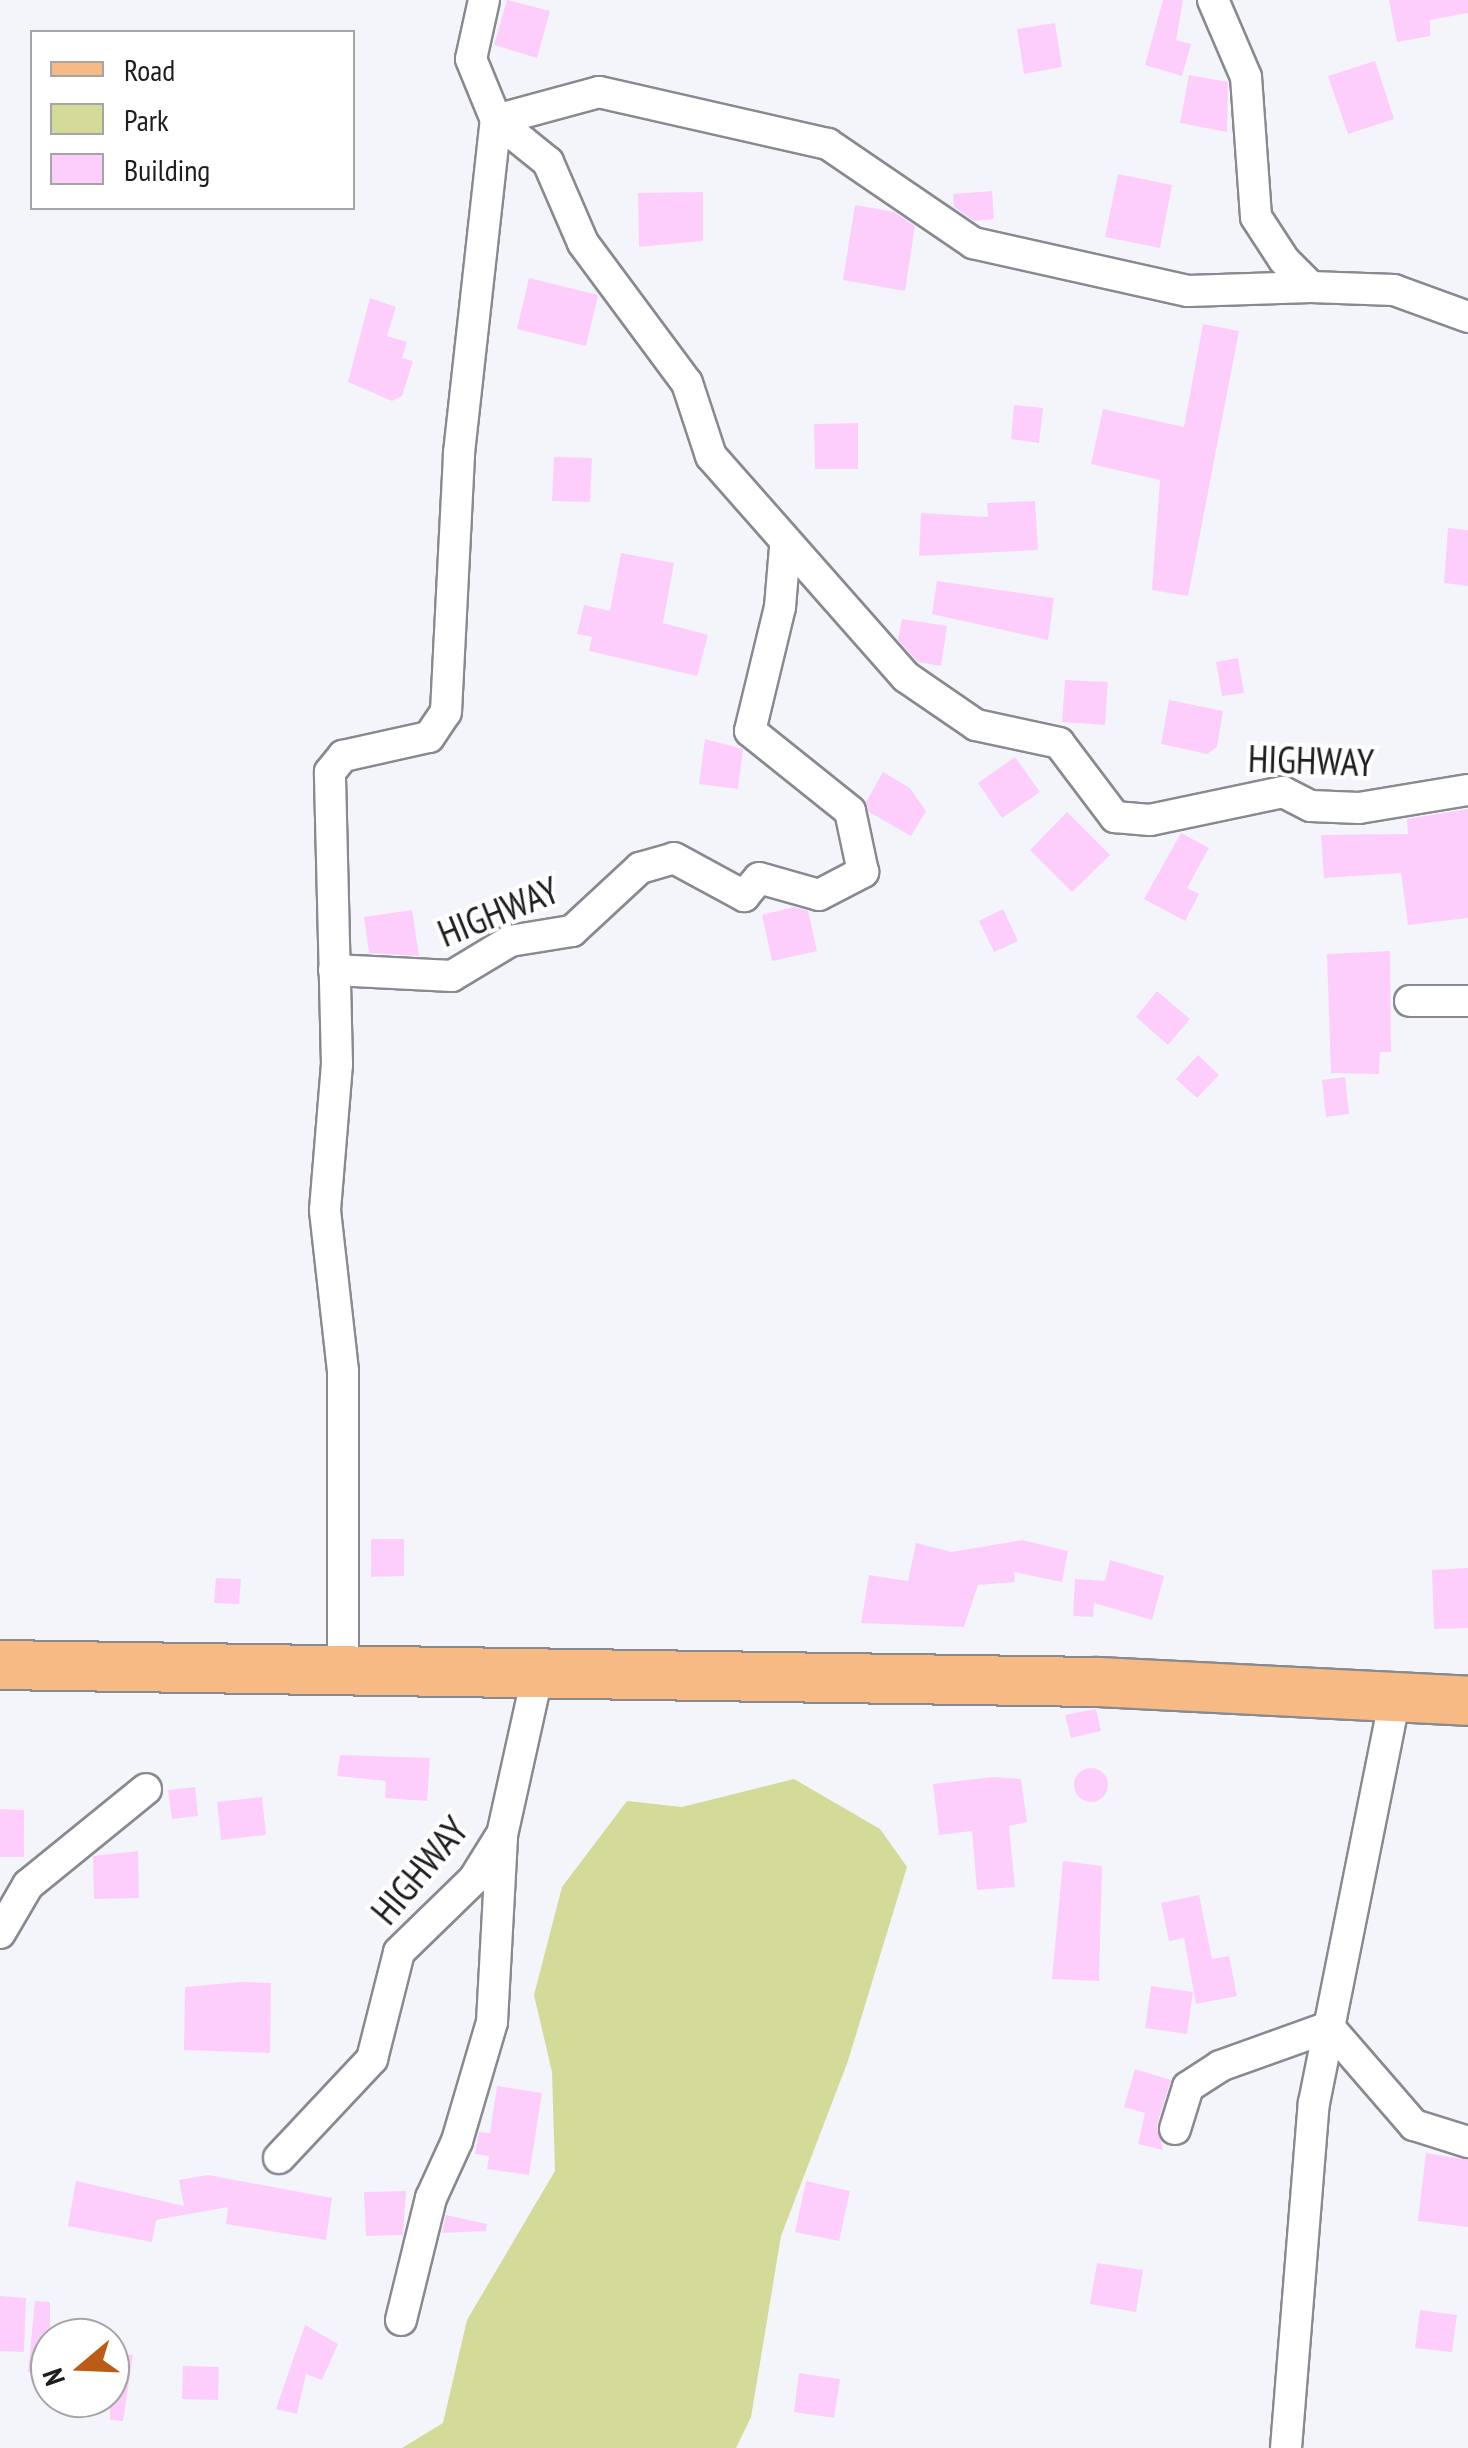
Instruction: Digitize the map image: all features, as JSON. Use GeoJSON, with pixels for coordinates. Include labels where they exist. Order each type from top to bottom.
{"type":"FeatureCollection","features":[{"type":"Feature","properties":{"kind":"main road"},"geometry":{"type":"LineString","coordinates":[[0,1665],[343,1673],[538,1672],[1396,1693],[1468,1701]]}},
{"type":"Feature","properties":{"kind":"street","name":"HIGHWAY"},"geometry":{"type":"LineString","coordinates":[[484,0],[470,59],[496,120],[548,162],[583,243],[687,382],[711,456],[785,547],[818,572],[906,677],[976,725],[1059,743],[1115,817],[1150,820],[1283,792],[1311,806],[1359,808],[1468,790]]}},
{"type":"Feature","properties":{"kind":"street"},"geometry":{"type":"LineString","coordinates":[[1213,0],[1246,77],[1256,217],[1311,286]]}},
{"type":"Feature","properties":{"kind":"street"},"geometry":{"type":"LineString","coordinates":[[343,1673],[343,1371],[325,1210],[336,1133],[330,772],[343,756],[429,737],[446,712],[459,453],[496,120],[599,92],[828,144],[973,243],[1188,291],[1311,286],[1394,290],[1468,317]]}},
{"type":"Feature","properties":{"kind":"street","name":"HIGHWAY"},"geometry":{"type":"LineString","coordinates":[[334,970],[452,976],[510,941],[572,931],[640,868],[674,858],[744,896],[759,878],[820,895],[863,872],[850,811],[750,731],[780,606],[785,547]]}},
{"type":"Feature","properties":{"kind":"street"},"geometry":{"type":"LineString","coordinates":[[1410,1001],[1468,1001]]}},
{"type":"Feature","properties":{"kind":"street","name":"HIGHWAY"},"geometry":{"type":"LineString","coordinates":[[402,2320],[430,2198],[482,2068],[495,1965],[502,1835],[538,1672]]}},
{"type":"Feature","properties":{"kind":"street"},"geometry":{"type":"LineString","coordinates":[[1286,2448],[1314,2103],[1396,1693]]}},
{"type":"Feature","properties":{"kind":"street"},"geometry":{"type":"LineString","coordinates":[[0,1934],[28,1886],[146,1789]]}},
{"type":"Feature","properties":{"kind":"street","name":"HIGHWAY"},"geometry":{"type":"LineString","coordinates":[[279,2158],[372,2060],[399,1952],[474,1879],[502,1835]]}},
{"type":"Feature","properties":{"kind":"street"},"geometry":{"type":"LineString","coordinates":[[1175,2128],[1188,2087],[1204,2076],[1329,2027]]}},
{"type":"Feature","properties":{"kind":"street"},"geometry":{"type":"LineString","coordinates":[[1329,2027],[1414,2126],[1468,2142]]}},
{"type":"Feature","properties":{"kind":"green space"},"geometry":{"type":"Polygon","coordinates":[[[794,1779],[880,1829],[907,1867],[848,2061],[781,2236],[751,2417],[736,2448],[402,2448],[443,2423],[467,2320],[555,2171],[552,2072],[534,1995],[562,1887],[627,1801],[682,1807],[794,1779]]]}},
{"type":"Feature","properties":{"kind":"building"},"geometry":{"type":"Polygon","coordinates":[[[507,0],[550,11],[537,58],[494,45],[507,0]]]}},
{"type":"Feature","properties":{"kind":"building"},"geometry":{"type":"Polygon","coordinates":[[[1163,0],[1183,0],[1176,40],[1191,44],[1182,76],[1145,65],[1163,0]]]}},
{"type":"Feature","properties":{"kind":"building"},"geometry":{"type":"Polygon","coordinates":[[[1389,0],[1468,0],[1468,13],[1430,20],[1430,36],[1397,42],[1389,0]]]}},
{"type":"Feature","properties":{"kind":"building"},"geometry":{"type":"Polygon","coordinates":[[[1055,23],[1062,67],[1024,74],[1017,29],[1055,23]]]}},
{"type":"Feature","properties":{"kind":"building"},"geometry":{"type":"Polygon","coordinates":[[[1375,61],[1394,119],[1348,134],[1328,76],[1375,61]]]}},
{"type":"Feature","properties":{"kind":"building"},"geometry":{"type":"Polygon","coordinates":[[[1189,75],[1228,82],[1227,132],[1180,123],[1189,75]]]}},
{"type":"Feature","properties":{"kind":"building"},"geometry":{"type":"Polygon","coordinates":[[[1118,174],[1172,185],[1160,248],[1105,237],[1118,174]]]}},
{"type":"Feature","properties":{"kind":"building"},"geometry":{"type":"Polygon","coordinates":[[[992,191],[994,219],[974,221],[954,207],[953,194],[992,191]]]}},
{"type":"Feature","properties":{"kind":"building"},"geometry":{"type":"Polygon","coordinates":[[[703,192],[703,241],[639,247],[638,193],[703,192]]]}},
{"type":"Feature","properties":{"kind":"building"},"geometry":{"type":"Polygon","coordinates":[[[855,205],[894,212],[915,226],[905,291],[843,280],[855,205]]]}},
{"type":"Feature","properties":{"kind":"building"},"geometry":{"type":"Polygon","coordinates":[[[529,278],[598,295],[586,346],[517,329],[529,278]]]}},
{"type":"Feature","properties":{"kind":"building"},"geometry":{"type":"Polygon","coordinates":[[[370,298],[396,307],[387,336],[407,342],[402,358],[413,361],[402,396],[392,401],[348,382],[370,298]]]}},
{"type":"Feature","properties":{"kind":"building"},"geometry":{"type":"Polygon","coordinates":[[[1203,324],[1239,331],[1188,596],[1152,590],[1160,480],[1091,464],[1103,409],[1184,427],[1203,324]]]}},
{"type":"Feature","properties":{"kind":"building"},"geometry":{"type":"Polygon","coordinates":[[[1014,405],[1043,408],[1039,443],[1011,439],[1014,405]]]}},
{"type":"Feature","properties":{"kind":"building"},"geometry":{"type":"Polygon","coordinates":[[[858,423],[858,469],[815,469],[814,424],[858,423]]]}},
{"type":"Feature","properties":{"kind":"building"},"geometry":{"type":"Polygon","coordinates":[[[554,457],[592,458],[590,502],[552,501],[554,457]]]}},
{"type":"Feature","properties":{"kind":"building"},"geometry":{"type":"Polygon","coordinates":[[[1035,501],[1038,550],[919,556],[921,513],[988,517],[987,503],[1035,501]]]}},
{"type":"Feature","properties":{"kind":"building"},"geometry":{"type":"Polygon","coordinates":[[[1448,528],[1468,530],[1468,586],[1444,583],[1448,528]]]}},
{"type":"Feature","properties":{"kind":"building"},"geometry":{"type":"Polygon","coordinates":[[[621,553],[674,563],[663,623],[708,635],[697,676],[589,651],[592,637],[577,634],[584,605],[610,611],[621,553]]]}},
{"type":"Feature","properties":{"kind":"building"},"geometry":{"type":"Polygon","coordinates":[[[937,581],[1054,598],[1048,640],[932,614],[937,581]]]}},
{"type":"Feature","properties":{"kind":"building"},"geometry":{"type":"Polygon","coordinates":[[[902,619],[947,626],[941,666],[918,662],[898,640],[902,619]]]}},
{"type":"Feature","properties":{"kind":"building"},"geometry":{"type":"Polygon","coordinates":[[[1238,658],[1244,693],[1222,696],[1216,662],[1238,658]]]}},
{"type":"Feature","properties":{"kind":"building"},"geometry":{"type":"Polygon","coordinates":[[[1065,680],[1108,682],[1105,725],[1062,722],[1065,680]]]}},
{"type":"Feature","properties":{"kind":"building"},"geometry":{"type":"Polygon","coordinates":[[[1169,700],[1223,711],[1217,747],[1207,754],[1161,744],[1169,700]]]}},
{"type":"Feature","properties":{"kind":"building"},"geometry":{"type":"Polygon","coordinates":[[[705,739],[743,749],[738,789],[699,784],[705,739]]]}},
{"type":"Feature","properties":{"kind":"building"},"geometry":{"type":"Polygon","coordinates":[[[1015,757],[1040,792],[1002,818],[978,783],[1015,757]]]}},
{"type":"Feature","properties":{"kind":"building"},"geometry":{"type":"Polygon","coordinates":[[[883,772],[910,788],[926,811],[911,836],[869,812],[866,802],[883,772]]]}},
{"type":"Feature","properties":{"kind":"building"},"geometry":{"type":"Polygon","coordinates":[[[1468,809],[1468,918],[1408,925],[1401,873],[1324,878],[1321,835],[1408,834],[1407,819],[1468,809]]]}},
{"type":"Feature","properties":{"kind":"building"},"geometry":{"type":"Polygon","coordinates":[[[1067,812],[1110,855],[1072,892],[1030,850],[1067,812]]]}},
{"type":"Feature","properties":{"kind":"building"},"geometry":{"type":"Polygon","coordinates":[[[1181,833],[1209,848],[1187,888],[1199,894],[1185,921],[1144,899],[1181,833]]]}},
{"type":"Feature","properties":{"kind":"building"},"geometry":{"type":"Polygon","coordinates":[[[794,907],[808,911],[817,951],[772,961],[762,915],[794,907]]]}},
{"type":"Feature","properties":{"kind":"building"},"geometry":{"type":"Polygon","coordinates":[[[1003,909],[1018,941],[994,952],[979,921],[1003,909]]]}},
{"type":"Feature","properties":{"kind":"building"},"geometry":{"type":"Polygon","coordinates":[[[412,910],[419,956],[369,953],[364,917],[412,910]]]}},
{"type":"Feature","properties":{"kind":"building"},"geometry":{"type":"Polygon","coordinates":[[[1390,951],[1391,1052],[1380,1052],[1379,1074],[1331,1073],[1327,954],[1390,951]]]}},
{"type":"Feature","properties":{"kind":"building"},"geometry":{"type":"Polygon","coordinates":[[[1157,991],[1190,1019],[1168,1045],[1136,1017],[1157,991]]]}},
{"type":"Feature","properties":{"kind":"building"},"geometry":{"type":"Polygon","coordinates":[[[1198,1055],[1219,1075],[1197,1098],[1176,1079],[1198,1055]]]}},
{"type":"Feature","properties":{"kind":"building"},"geometry":{"type":"Polygon","coordinates":[[[1345,1077],[1349,1114],[1326,1117],[1322,1080],[1345,1077]]]}},
{"type":"Feature","properties":{"kind":"building"},"geometry":{"type":"Polygon","coordinates":[[[371,1539],[404,1539],[404,1576],[371,1577],[371,1539]]]}},
{"type":"Feature","properties":{"kind":"building"},"geometry":{"type":"Polygon","coordinates":[[[1022,1540],[1068,1551],[1062,1582],[1014,1572],[1015,1582],[978,1585],[964,1627],[861,1623],[869,1575],[908,1581],[916,1543],[952,1552],[1022,1540]]]}},
{"type":"Feature","properties":{"kind":"building"},"geometry":{"type":"Polygon","coordinates":[[[1110,1560],[1164,1576],[1152,1620],[1094,1603],[1093,1617],[1073,1616],[1075,1579],[1105,1581],[1110,1560]]]}},
{"type":"Feature","properties":{"kind":"building"},"geometry":{"type":"Polygon","coordinates":[[[1468,1568],[1468,1628],[1434,1629],[1432,1570],[1468,1568]]]}},
{"type":"Feature","properties":{"kind":"building"},"geometry":{"type":"Polygon","coordinates":[[[216,1578],[241,1579],[239,1604],[214,1603],[216,1578]]]}},
{"type":"Feature","properties":{"kind":"building"},"geometry":{"type":"Polygon","coordinates":[[[1096,1709],[1101,1731],[1071,1738],[1065,1715],[1096,1709]]]}},
{"type":"Feature","properties":{"kind":"building"},"geometry":{"type":"Polygon","coordinates":[[[340,1755],[430,1758],[427,1801],[385,1798],[386,1781],[337,1776],[340,1755]]]}},
{"type":"Feature","properties":{"kind":"building"},"geometry":{"type":"Polygon","coordinates":[[[1091,1768],[1103,1773],[1108,1785],[1103,1797],[1091,1802],[1079,1797],[1074,1785],[1079,1773],[1091,1768]]]}},
{"type":"Feature","properties":{"kind":"building"},"geometry":{"type":"Polygon","coordinates":[[[993,1777],[1021,1779],[1027,1822],[1009,1826],[1015,1887],[977,1890],[972,1831],[939,1835],[933,1784],[993,1777]]]}},
{"type":"Feature","properties":{"kind":"building"},"geometry":{"type":"Polygon","coordinates":[[[195,1787],[198,1816],[172,1819],[168,1790],[195,1787]]]}},
{"type":"Feature","properties":{"kind":"building"},"geometry":{"type":"Polygon","coordinates":[[[262,1797],[266,1835],[221,1840],[217,1802],[262,1797]]]}},
{"type":"Feature","properties":{"kind":"building"},"geometry":{"type":"Polygon","coordinates":[[[0,1809],[24,1810],[24,1857],[0,1857],[0,1809]]]}},
{"type":"Feature","properties":{"kind":"building"},"geometry":{"type":"Polygon","coordinates":[[[138,1851],[139,1898],[94,1899],[93,1856],[138,1851]]]}},
{"type":"Feature","properties":{"kind":"building"},"geometry":{"type":"Polygon","coordinates":[[[1063,1861],[1102,1866],[1099,1981],[1052,1979],[1063,1861]]]}},
{"type":"Feature","properties":{"kind":"building"},"geometry":{"type":"Polygon","coordinates":[[[1199,1895],[1212,1959],[1229,1956],[1237,1996],[1196,2004],[1184,1938],[1169,1941],[1161,1903],[1199,1895]]]}},
{"type":"Feature","properties":{"kind":"building"},"geometry":{"type":"Polygon","coordinates":[[[271,1983],[270,2053],[184,2050],[185,1987],[271,1983]]]}},
{"type":"Feature","properties":{"kind":"building"},"geometry":{"type":"Polygon","coordinates":[[[1151,1986],[1193,1992],[1187,2034],[1145,2028],[1151,1986]]]}},
{"type":"Feature","properties":{"kind":"building"},"geometry":{"type":"Polygon","coordinates":[[[1135,2069],[1171,2080],[1157,2124],[1163,2150],[1138,2144],[1145,2113],[1124,2107],[1135,2069]]]}},
{"type":"Feature","properties":{"kind":"building"},"geometry":{"type":"Polygon","coordinates":[[[497,2086],[542,2093],[529,2175],[487,2169],[489,2156],[475,2154],[479,2132],[490,2133],[497,2086]]]}},
{"type":"Feature","properties":{"kind":"building"},"geometry":{"type":"Polygon","coordinates":[[[1426,2153],[1468,2160],[1468,2227],[1418,2221],[1426,2153]]]}},
{"type":"Feature","properties":{"kind":"building"},"geometry":{"type":"Polygon","coordinates":[[[208,2175],[332,2198],[326,2240],[226,2224],[228,2207],[156,2220],[152,2242],[68,2226],[76,2181],[184,2206],[179,2180],[208,2175]]]}},
{"type":"Feature","properties":{"kind":"building"},"geometry":{"type":"Polygon","coordinates":[[[806,2181],[850,2191],[839,2241],[795,2232],[806,2181]]]}},
{"type":"Feature","properties":{"kind":"building"},"geometry":{"type":"Polygon","coordinates":[[[406,2191],[403,2235],[366,2236],[364,2192],[406,2191]]]}},
{"type":"Feature","properties":{"kind":"building"},"geometry":{"type":"Polygon","coordinates":[[[446,2215],[487,2224],[486,2231],[442,2233],[446,2215]]]}},
{"type":"Feature","properties":{"kind":"building"},"geometry":{"type":"Polygon","coordinates":[[[1097,2263],[1143,2270],[1136,2312],[1090,2304],[1097,2263]]]}},
{"type":"Feature","properties":{"kind":"building"},"geometry":{"type":"Polygon","coordinates":[[[0,2296],[26,2298],[24,2352],[0,2351],[0,2296]]]}},
{"type":"Feature","properties":{"kind":"building"},"geometry":{"type":"Polygon","coordinates":[[[35,2301],[50,2302],[50,2318],[33,2318],[35,2301]]]}},
{"type":"Feature","properties":{"kind":"building"},"geometry":{"type":"Polygon","coordinates":[[[1420,2310],[1457,2315],[1452,2352],[1415,2348],[1420,2310]]]}},
{"type":"Feature","properties":{"kind":"building"},"geometry":{"type":"Polygon","coordinates":[[[305,2325],[338,2344],[322,2380],[306,2374],[297,2414],[276,2409],[305,2325]]]}},
{"type":"Feature","properties":{"kind":"building"},"geometry":{"type":"Polygon","coordinates":[[[183,2366],[219,2367],[218,2400],[182,2399],[183,2366]]]}},
{"type":"Feature","properties":{"kind":"building"},"geometry":{"type":"Polygon","coordinates":[[[799,2373],[840,2379],[834,2418],[794,2412],[799,2373]]]}}]}
